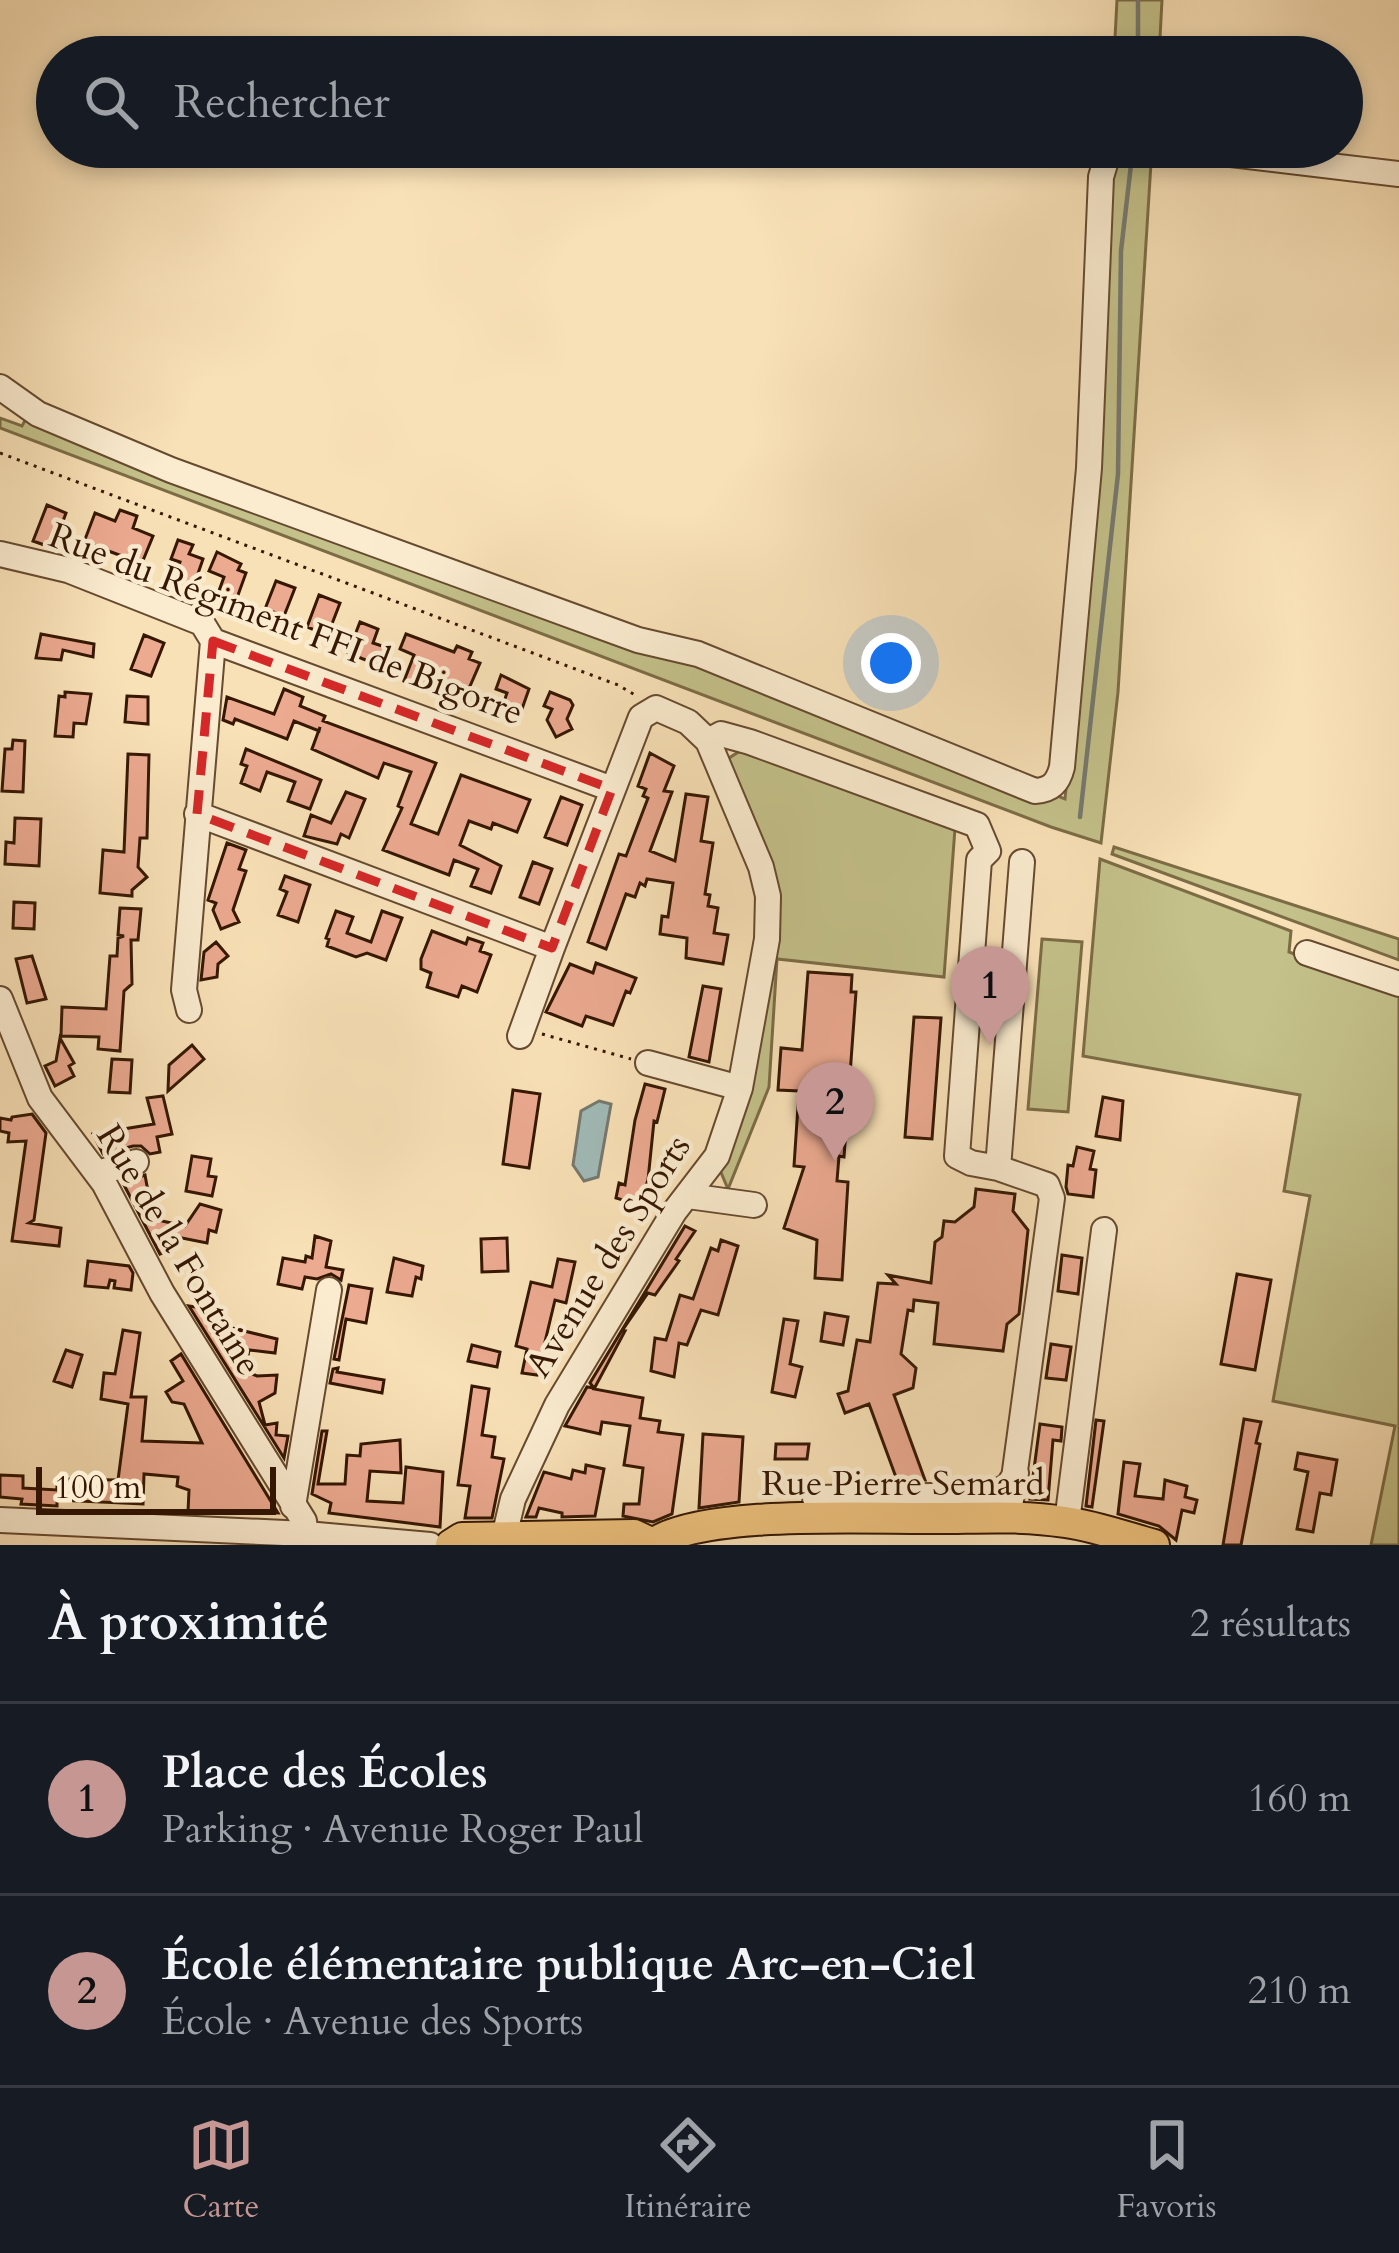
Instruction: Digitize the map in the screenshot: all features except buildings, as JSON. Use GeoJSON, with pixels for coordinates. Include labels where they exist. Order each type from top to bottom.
{"type":"FeatureCollection","features":[{"type":"Feature","properties":{"kind":"main road","name":"Rue Pierre Semard"},"geometry":{"type":"LineString","coordinates":[[653,1544],[664,1536],[699,1527],[910,1508],[997,1508],[1048,1529],[1154,1545]]}},
{"type":"Feature","properties":{"kind":"main road"},"geometry":{"type":"LineString","coordinates":[[451,1545],[462,1538],[586,1540],[634,1535],[653,1544]]}},
{"type":"Feature","properties":{"kind":"street"},"geometry":{"type":"LineString","coordinates":[[0,387],[38,414],[171,470],[638,640],[698,654],[1035,791],[1047,790],[1056,783],[1062,767],[1089,468],[1104,168]]}},
{"type":"Feature","properties":{"kind":"street"},"geometry":{"type":"LineString","coordinates":[[1348,168],[1399,174]]}},
{"type":"Feature","properties":{"kind":"street","name":"Rue du Régiment FFI de Bigorre"},"geometry":{"type":"LineString","coordinates":[[0,554],[68,571],[202,623],[213,641],[612,789]]}},
{"type":"Feature","properties":{"kind":"street"},"geometry":{"type":"LineString","coordinates":[[189,1010],[184,990],[213,641]]}},
{"type":"Feature","properties":{"kind":"street"},"geometry":{"type":"LineString","coordinates":[[522,1032],[612,789],[644,714],[656,708],[688,722],[708,741],[721,734],[750,742],[977,825],[988,851],[979,860],[957,1156],[1032,1177],[1047,1185],[1052,1198],[1016,1473],[997,1508]]}},
{"type":"Feature","properties":{"kind":"street","name":"Avenue des Sports"},"geometry":{"type":"LineString","coordinates":[[504,1537],[513,1498],[557,1405],[674,1212],[716,1156],[740,1088],[767,939],[768,896],[761,867],[708,741]]}},
{"type":"Feature","properties":{"kind":"street"},"geometry":{"type":"LineString","coordinates":[[197,814],[552,948]]}},
{"type":"Feature","properties":{"kind":"street"},"geometry":{"type":"LineString","coordinates":[[998,1168],[1022,862]]}},
{"type":"Feature","properties":{"kind":"street"},"geometry":{"type":"LineString","coordinates":[[1307,953],[1399,984]]}},
{"type":"Feature","properties":{"kind":"street","name":"Rue de la Fontaine"},"geometry":{"type":"LineString","coordinates":[[0,999],[40,1098],[97,1173],[162,1293],[304,1521],[306,1534]]}},
{"type":"Feature","properties":{"kind":"street"},"geometry":{"type":"LineString","coordinates":[[648,1063],[740,1088]]}},
{"type":"Feature","properties":{"kind":"street"},"geometry":{"type":"LineString","coordinates":[[97,1173],[136,1162]]}},
{"type":"Feature","properties":{"kind":"street"},"geometry":{"type":"LineString","coordinates":[[688,1196],[754,1205]]}},
{"type":"Feature","properties":{"kind":"street"},"geometry":{"type":"LineString","coordinates":[[1048,1529],[1104,1230]]}},
{"type":"Feature","properties":{"kind":"street"},"geometry":{"type":"LineString","coordinates":[[293,1506],[329,1290]]}},
{"type":"Feature","properties":{"kind":"street"},"geometry":{"type":"LineString","coordinates":[[815,1498],[910,1508]]}},
{"type":"Feature","properties":{"kind":"street"},"geometry":{"type":"LineString","coordinates":[[0,1520],[306,1534],[430,1545]]}},
{"type":"Feature","properties":{"kind":"path"},"geometry":{"type":"LineString","coordinates":[[0,453],[618,685],[644,714]]}},
{"type":"Feature","properties":{"kind":"path"},"geometry":{"type":"LineString","coordinates":[[522,1032],[648,1063]]}},
{"type":"Feature","properties":{"kind":"highlighted area"},"geometry":{"type":"Polygon","coordinates":[[[213,641],[612,789],[552,948],[197,814],[213,641]]]}},
{"type":"Feature","properties":{"kind":"shaded area"},"geometry":{"type":"Polygon","coordinates":[[[1117,0],[1162,0],[1160,36],[1115,36],[1117,0]]]}},
{"type":"Feature","properties":{"kind":"shaded area"},"geometry":{"type":"Polygon","coordinates":[[[1109,168],[1151,168],[1118,692],[1101,843],[0,428],[0,418],[22,426],[32,408],[1065,799],[1086,589],[1109,168]]]}},
{"type":"Feature","properties":{"kind":"shaded area"},"geometry":{"type":"Polygon","coordinates":[[[740,751],[955,828],[944,977],[777,959],[769,1087],[728,1189],[720,1170],[772,943],[726,760],[740,751]]]}},
{"type":"Feature","properties":{"kind":"shaded area"},"geometry":{"type":"Polygon","coordinates":[[[1114,847],[1399,939],[1399,960],[1112,854],[1114,847]]]}},
{"type":"Feature","properties":{"kind":"shaded area"},"geometry":{"type":"Polygon","coordinates":[[[1100,859],[1291,931],[1289,952],[1399,995],[1399,1545],[1371,1545],[1395,1426],[1273,1401],[1310,1196],[1284,1191],[1300,1095],[1083,1056],[1100,859]]]}},
{"type":"Feature","properties":{"kind":"shaded area"},"geometry":{"type":"Polygon","coordinates":[[[1042,939],[1082,942],[1068,1112],[1028,1109],[1042,939]]]}},
{"type":"Feature","properties":{"kind":"water"},"geometry":{"type":"Polygon","coordinates":[[[599,1101],[611,1104],[598,1177],[584,1181],[573,1165],[581,1111],[599,1101]]]}},
{"type":"Feature","properties":{"kind":"waterway"},"geometry":{"type":"LineString","coordinates":[[1138,0],[1138,36]]}},
{"type":"Feature","properties":{"kind":"waterway"},"geometry":{"type":"LineString","coordinates":[[1080,817],[1118,474],[1121,251],[1131,168]]}},
{"type":"Feature","properties":{"kind":"place","name":"Place des Écoles"},"geometry":{"type":"Point","coordinates":[990,1045]}},
{"type":"Feature","properties":{"kind":"place","name":"École élémentaire publique Arc-en-Ciel"},"geometry":{"type":"Point","coordinates":[835,1161]}}]}
